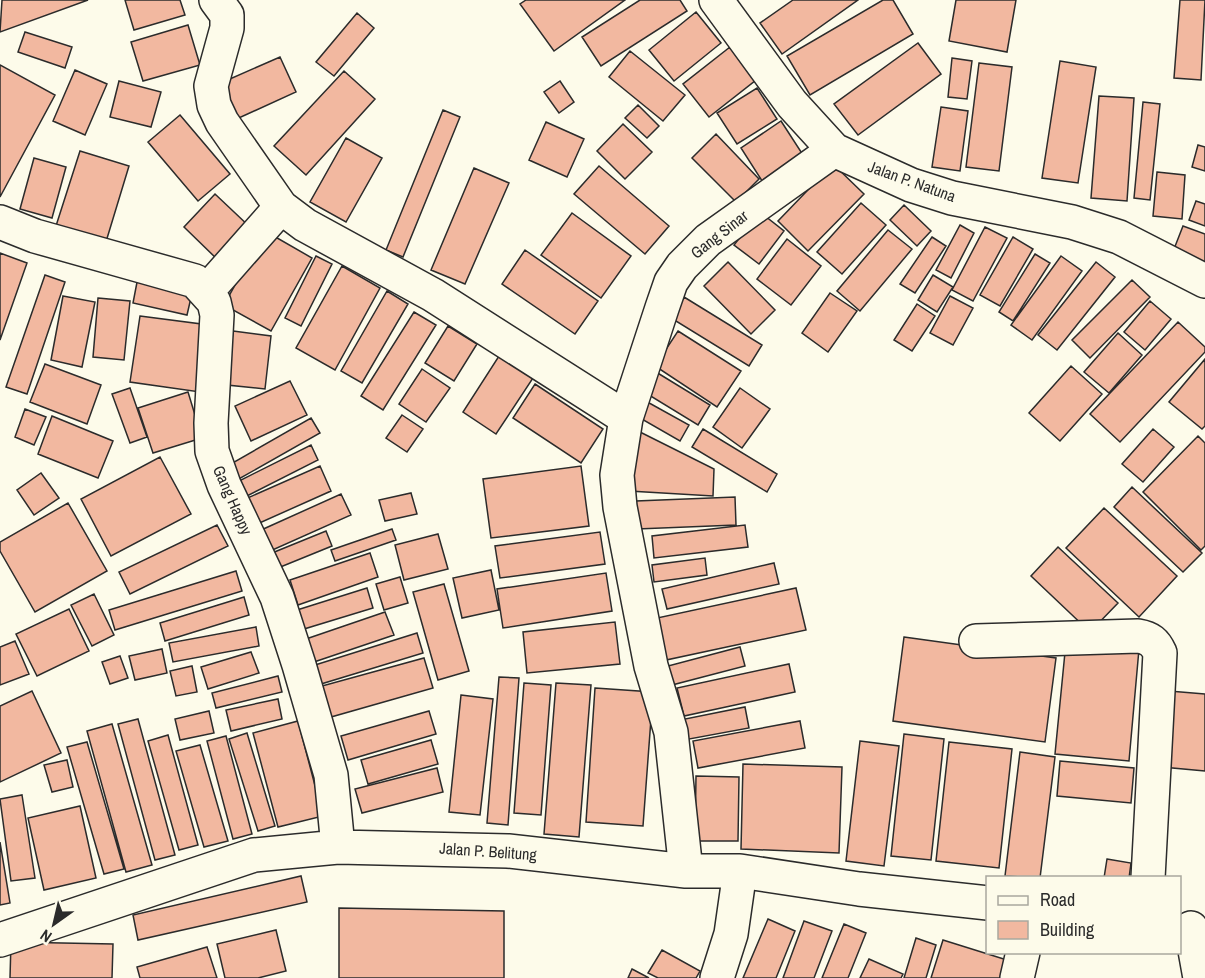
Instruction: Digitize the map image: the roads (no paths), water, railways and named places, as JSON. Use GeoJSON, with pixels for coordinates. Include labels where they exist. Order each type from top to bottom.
{"type":"FeatureCollection","features":[{"type":"Feature","properties":{"kind":"street"},"geometry":{"type":"LineString","coordinates":[[216,0],[227,15],[227,28],[211,86],[214,105],[222,122],[281,207],[305,225],[433,295],[626,418]]}},
{"type":"Feature","properties":{"kind":"street","name":"Jalan P. Natuna"},"geometry":{"type":"LineString","coordinates":[[716,0],[792,104],[834,150],[911,185],[952,198],[1072,222],[1119,237],[1205,281]]}},
{"type":"Feature","properties":{"kind":"street","name":"Gang Sinar"},"geometry":{"type":"LineString","coordinates":[[687,871],[671,732],[651,666],[620,507],[617,475],[626,418],[671,282],[682,266],[708,240],[834,150]]}},
{"type":"Feature","properties":{"kind":"street"},"geometry":{"type":"LineString","coordinates":[[0,222],[35,236],[195,281],[207,291],[281,207]]}},
{"type":"Feature","properties":{"kind":"street","name":"Gang Happy"},"geometry":{"type":"LineString","coordinates":[[207,291],[214,302],[217,315],[211,423],[212,451],[224,486],[277,597],[299,665],[331,775],[338,846]]}},
{"type":"Feature","properties":{"kind":"street"},"geometry":{"type":"LineString","coordinates":[[976,641],[1138,636],[1148,637],[1156,645],[1160,653],[1148,876]]}},
{"type":"Feature","properties":{"kind":"street","name":"Jalan P. Belitung"},"geometry":{"type":"LineString","coordinates":[[0,940],[254,855],[338,846],[508,851],[687,871],[738,887],[859,889],[986,903]]}},
{"type":"Feature","properties":{"kind":"street"},"geometry":{"type":"LineString","coordinates":[[717,978],[731,934],[738,887]]}},
{"type":"Feature","properties":{"kind":"street"},"geometry":{"type":"LineString","coordinates":[[1017,978],[1023,954]]}}]}
